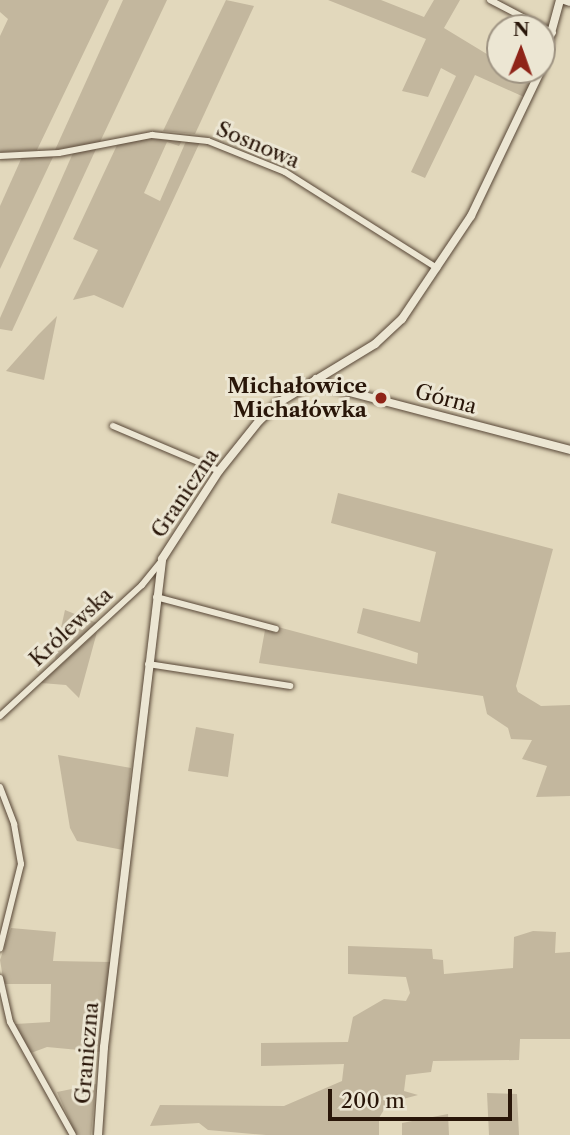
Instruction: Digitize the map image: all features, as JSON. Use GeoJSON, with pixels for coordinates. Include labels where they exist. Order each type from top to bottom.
{"type":"FeatureCollection","features":[{"type":"Feature","properties":{"kind":"street"},"geometry":{"type":"LineString","coordinates":[[491,0],[517,14]]}},
{"type":"Feature","properties":{"kind":"street"},"geometry":{"type":"LineString","coordinates":[[560,0],[570,3]]}},
{"type":"Feature","properties":{"kind":"street","name":"Graniczna"},"geometry":{"type":"LineString","coordinates":[[556,19],[560,0]]}},
{"type":"Feature","properties":{"kind":"street","name":"Graniczna"},"geometry":{"type":"LineString","coordinates":[[98,1135],[104,1047],[162,559],[219,471],[278,403],[375,344],[402,320],[437,268],[496,169],[534,84]]}},
{"type":"Feature","properties":{"kind":"street","name":"Sosnowa"},"geometry":{"type":"LineString","coordinates":[[0,156],[59,153],[152,135],[208,141],[285,172],[437,268]]}},
{"type":"Feature","properties":{"kind":"street","name":"Górna"},"geometry":{"type":"LineString","coordinates":[[316,379],[334,388],[570,450]]}},
{"type":"Feature","properties":{"kind":"street"},"geometry":{"type":"LineString","coordinates":[[113,426],[219,471]]}},
{"type":"Feature","properties":{"kind":"street","name":"Królewska"},"geometry":{"type":"LineString","coordinates":[[0,716],[142,585],[162,559]]}},
{"type":"Feature","properties":{"kind":"street"},"geometry":{"type":"LineString","coordinates":[[156,597],[276,629]]}},
{"type":"Feature","properties":{"kind":"street"},"geometry":{"type":"LineString","coordinates":[[148,664],[290,686]]}},
{"type":"Feature","properties":{"kind":"street"},"geometry":{"type":"LineString","coordinates":[[0,787],[14,824],[21,864],[0,948]]}},
{"type":"Feature","properties":{"kind":"street"},"geometry":{"type":"LineString","coordinates":[[0,978],[10,1022],[73,1135]]}},
{"type":"Feature","properties":{"kind":"shaded area"},"geometry":{"type":"Polygon","coordinates":[[[0,0],[109,0],[37,150],[0,152],[0,36],[8,19],[0,12],[0,0]]]}},
{"type":"Feature","properties":{"kind":"shaded area"},"geometry":{"type":"Polygon","coordinates":[[[123,0],[167,0],[100,142],[55,150],[123,0]]]}},
{"type":"Feature","properties":{"kind":"shaded area"},"geometry":{"type":"Polygon","coordinates":[[[226,0],[254,6],[195,134],[163,131],[226,0]]]}},
{"type":"Feature","properties":{"kind":"shaded area"},"geometry":{"type":"Polygon","coordinates":[[[328,0],[381,0],[424,17],[434,0],[460,0],[444,28],[486,54],[486,80],[475,75],[425,178],[411,172],[456,76],[441,68],[428,97],[402,91],[426,39],[328,0]]]}},
{"type":"Feature","properties":{"kind":"shaded area"},"geometry":{"type":"Polygon","coordinates":[[[495,84],[530,84],[524,97],[495,84]]]}},
{"type":"Feature","properties":{"kind":"shaded area"},"geometry":{"type":"Polygon","coordinates":[[[148,138],[183,139],[179,146],[167,142],[144,193],[160,201],[187,139],[200,142],[123,308],[94,295],[73,300],[98,250],[73,239],[118,143],[148,138]]]}},
{"type":"Feature","properties":{"kind":"shaded area"},"geometry":{"type":"Polygon","coordinates":[[[97,147],[12,331],[0,329],[0,318],[73,153],[97,147]]]}},
{"type":"Feature","properties":{"kind":"shaded area"},"geometry":{"type":"Polygon","coordinates":[[[22,157],[53,157],[0,269],[0,206],[22,157]]]}},
{"type":"Feature","properties":{"kind":"shaded area"},"geometry":{"type":"Polygon","coordinates":[[[57,316],[44,380],[6,371],[38,335],[57,316]]]}},
{"type":"Feature","properties":{"kind":"shaded area"},"geometry":{"type":"Polygon","coordinates":[[[338,493],[553,549],[516,686],[518,692],[541,706],[570,705],[570,796],[536,797],[547,766],[522,759],[532,740],[511,739],[508,728],[487,714],[483,696],[259,663],[265,630],[276,633],[278,627],[417,664],[418,653],[357,633],[363,608],[420,622],[436,552],[331,523],[338,493]]]}},
{"type":"Feature","properties":{"kind":"shaded area"},"geometry":{"type":"Polygon","coordinates":[[[65,610],[97,623],[55,659],[57,646],[65,610]]]}},
{"type":"Feature","properties":{"kind":"shaded area"},"geometry":{"type":"Polygon","coordinates":[[[97,632],[79,698],[66,685],[41,683],[97,632]]]}},
{"type":"Feature","properties":{"kind":"shaded area"},"geometry":{"type":"Polygon","coordinates":[[[196,727],[234,734],[228,777],[188,771],[196,727]]]}},
{"type":"Feature","properties":{"kind":"shaded area"},"geometry":{"type":"Polygon","coordinates":[[[58,755],[131,768],[123,850],[77,841],[70,828],[58,755]]]}},
{"type":"Feature","properties":{"kind":"shaded area"},"geometry":{"type":"Polygon","coordinates":[[[11,928],[56,932],[53,961],[110,962],[100,1052],[47,1047],[31,1053],[15,1024],[50,1022],[51,984],[4,984],[0,960],[11,928]]]}},
{"type":"Feature","properties":{"kind":"shaded area"},"geometry":{"type":"Polygon","coordinates":[[[533,931],[556,932],[555,953],[570,952],[570,1039],[520,1039],[519,1060],[433,1061],[431,1072],[406,1075],[404,1091],[418,1095],[388,1103],[379,1118],[379,1135],[266,1135],[208,1130],[199,1123],[150,1126],[160,1105],[284,1106],[342,1081],[344,1064],[261,1066],[261,1043],[348,1042],[353,1017],[384,999],[406,1001],[410,993],[406,977],[348,974],[348,946],[432,949],[433,959],[443,960],[444,974],[513,968],[514,937],[533,931]]]}},
{"type":"Feature","properties":{"kind":"shaded area"},"geometry":{"type":"Polygon","coordinates":[[[96,1084],[91,1135],[76,1135],[57,1092],[96,1084]]]}},
{"type":"Feature","properties":{"kind":"shaded area"},"geometry":{"type":"Polygon","coordinates":[[[487,1093],[517,1094],[519,1135],[489,1135],[487,1093]]]}},
{"type":"Feature","properties":{"kind":"shaded area"},"geometry":{"type":"Polygon","coordinates":[[[448,1114],[449,1135],[402,1135],[402,1123],[448,1114]]]}},
{"type":"Feature","properties":{"kind":"place","name":"Michałowice Michałówka"},"geometry":{"type":"Point","coordinates":[381,398]}}]}
